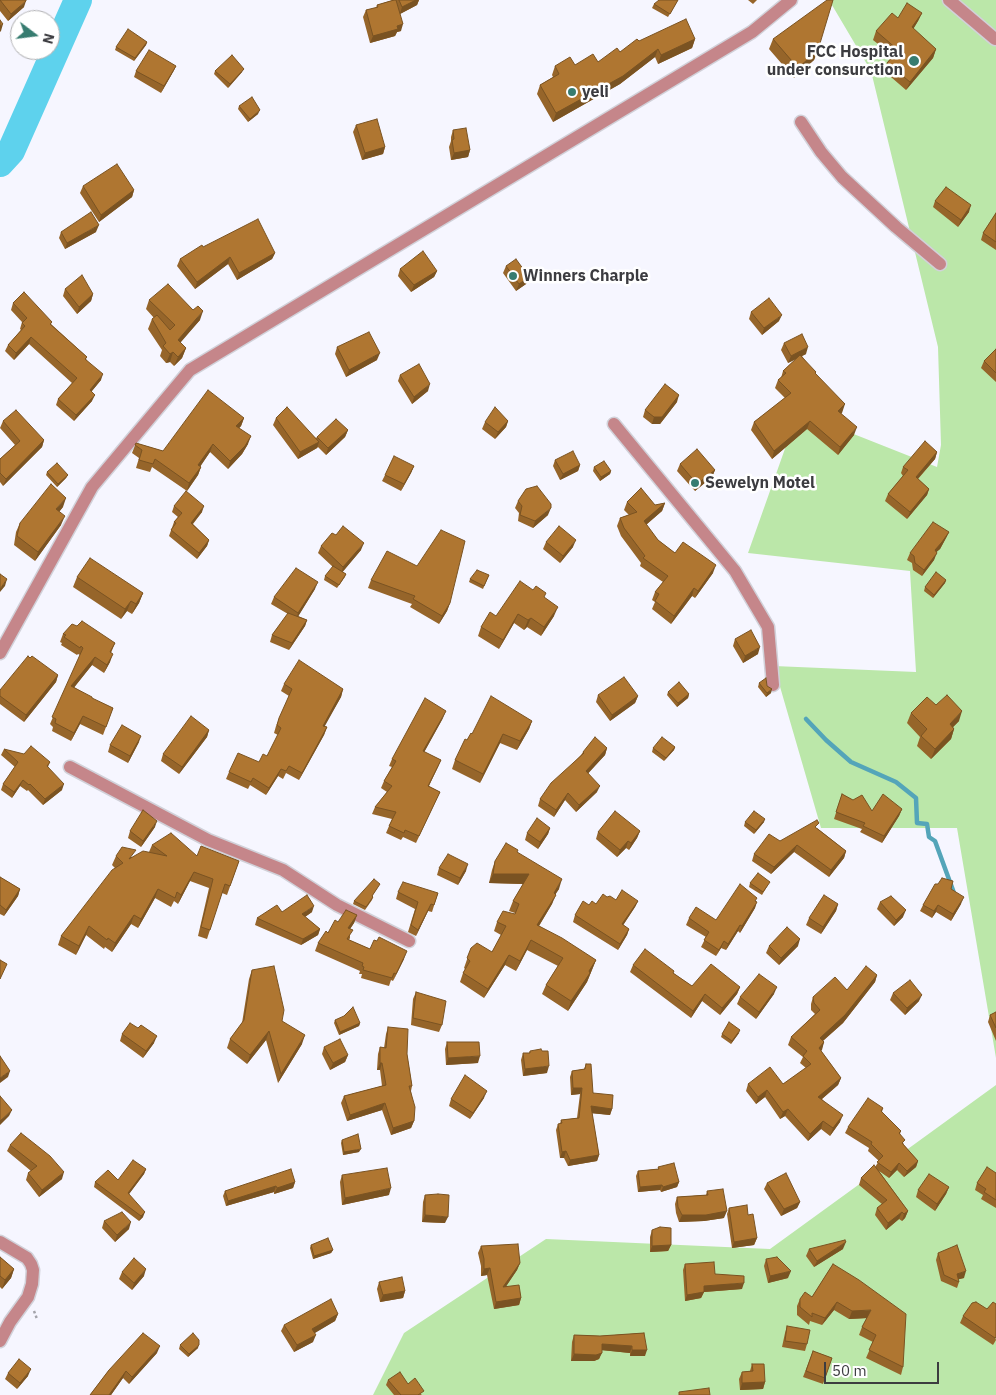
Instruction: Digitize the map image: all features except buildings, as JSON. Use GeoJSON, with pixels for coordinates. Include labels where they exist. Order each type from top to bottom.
{"type":"FeatureCollection","features":[{"type":"Feature","properties":{"kind":"street"},"geometry":{"type":"LineString","coordinates":[[0,653],[92,486],[190,370],[752,32],[792,0]]}},
{"type":"Feature","properties":{"kind":"street"},"geometry":{"type":"LineString","coordinates":[[949,0],[995,38]]}},
{"type":"Feature","properties":{"kind":"street"},"geometry":{"type":"LineString","coordinates":[[801,122],[821,152],[842,177],[896,227],[940,264]]}},
{"type":"Feature","properties":{"kind":"street"},"geometry":{"type":"LineString","coordinates":[[614,424],[735,571],[768,627],[773,685]]}},
{"type":"Feature","properties":{"kind":"street"},"geometry":{"type":"LineString","coordinates":[[70,767],[208,840],[283,870],[337,905],[409,941]]}},
{"type":"Feature","properties":{"kind":"street"},"geometry":{"type":"LineString","coordinates":[[0,1242],[27,1258],[33,1270],[32,1284],[28,1297],[10,1322],[0,1341]]}},
{"type":"Feature","properties":{"kind":"green space"},"geometry":{"type":"Polygon","coordinates":[[[829,0],[996,0],[996,1058],[957,828],[821,828],[774,666],[916,672],[910,571],[748,553],[798,412],[937,467],[941,445],[938,347],[871,71],[829,0]]]}},
{"type":"Feature","properties":{"kind":"green space"},"geometry":{"type":"Polygon","coordinates":[[[996,1085],[996,1395],[373,1395],[404,1333],[546,1239],[770,1249],[996,1085]]]}},
{"type":"Feature","properties":{"kind":"waterway"},"geometry":{"type":"LineString","coordinates":[[0,163],[11,151],[78,0]]}},
{"type":"Feature","properties":{"kind":"waterway"},"geometry":{"type":"LineString","coordinates":[[806,719],[851,762],[896,782],[916,798],[917,823],[927,824],[929,837],[935,841],[954,893]]}},
{"type":"Feature","properties":{"kind":"place","name":"FCC Hospital under consurction"},"geometry":{"type":"Point","coordinates":[914,61]}},
{"type":"Feature","properties":{"kind":"place","name":"yeli"},"geometry":{"type":"Point","coordinates":[572,92]}},
{"type":"Feature","properties":{"kind":"place","name":"Winners Charple"},"geometry":{"type":"Point","coordinates":[513,276]}},
{"type":"Feature","properties":{"kind":"place","name":"Sewelyn Motel"},"geometry":{"type":"Point","coordinates":[695,483]}}]}
